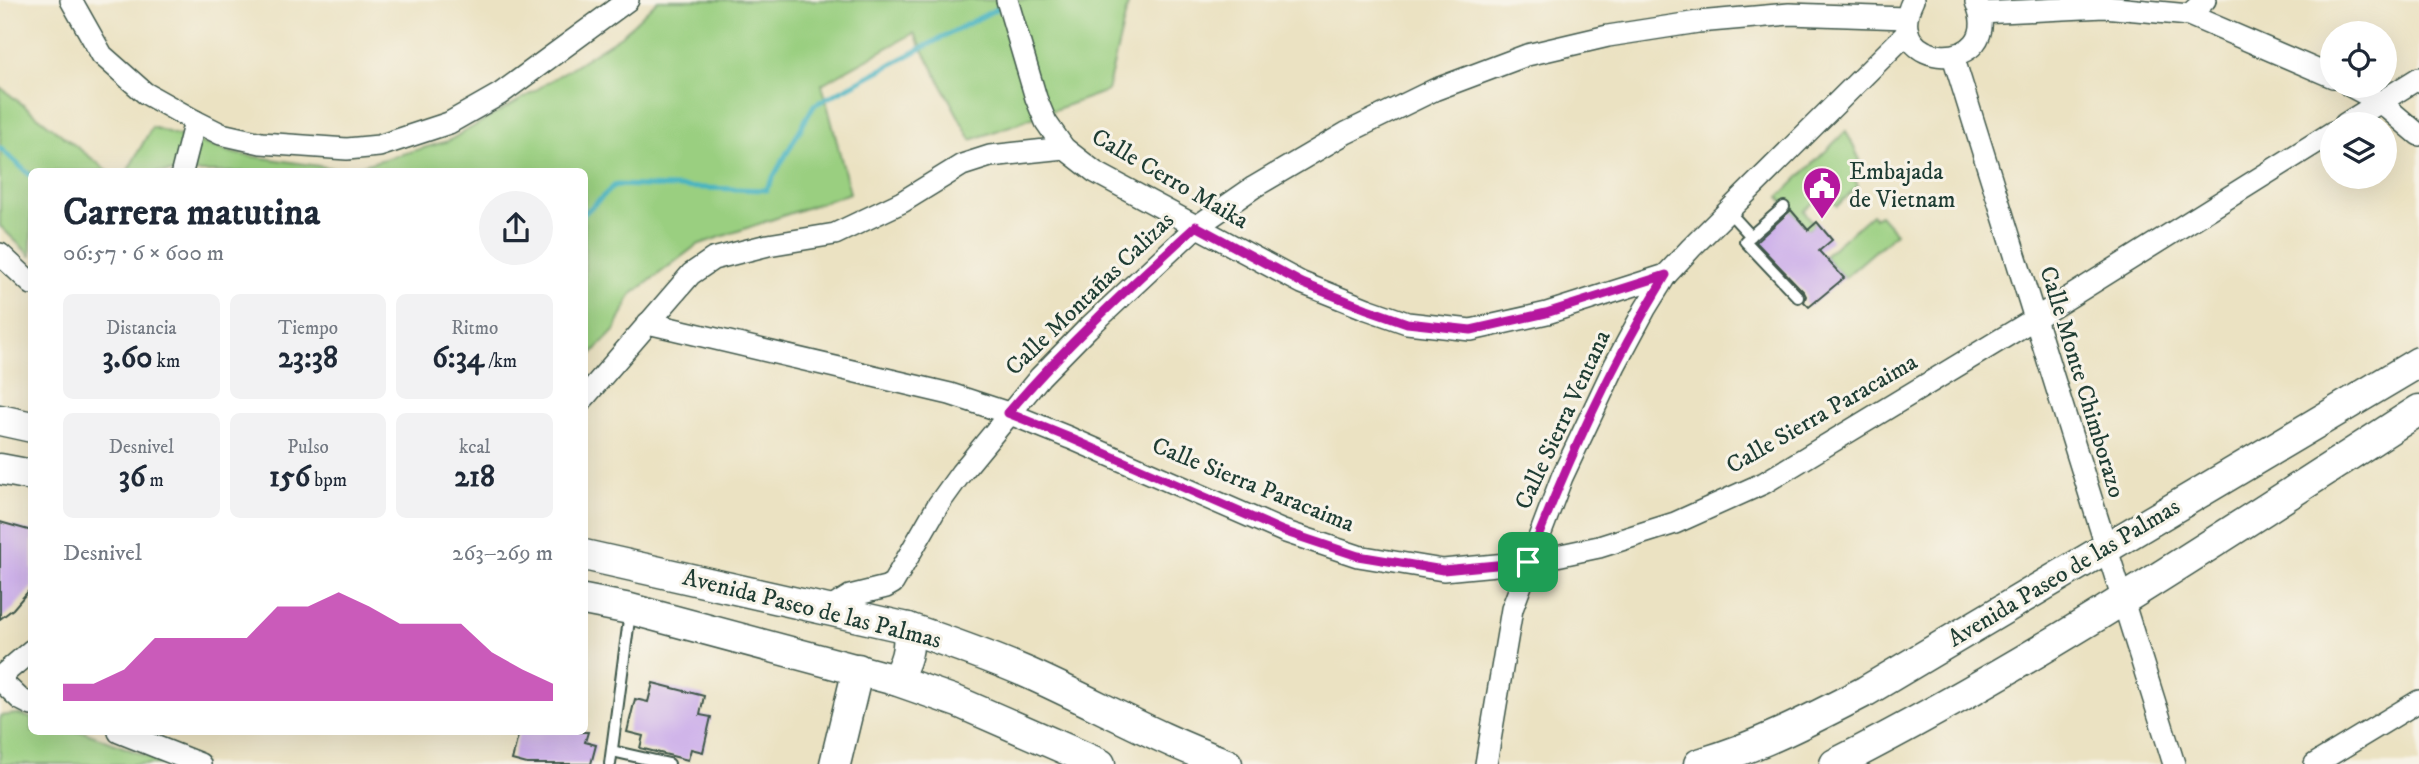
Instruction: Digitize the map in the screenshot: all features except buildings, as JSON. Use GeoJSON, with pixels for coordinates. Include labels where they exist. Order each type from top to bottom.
{"type":"FeatureCollection","features":[{"type":"Feature","properties":{"kind":"main road","name":"Avenida Paseo de las Palmas"},"geometry":{"type":"LineString","coordinates":[[1699,764],[1755,745],[1866,691],[2419,362]]}},
{"type":"Feature","properties":{"kind":"main road","name":"Avenida Paseo de las Palmas"},"geometry":{"type":"LineString","coordinates":[[1835,764],[1896,733],[2123,601],[2419,410]]}},
{"type":"Feature","properties":{"kind":"main road"},"geometry":{"type":"LineString","coordinates":[[0,421],[28,426]]}},
{"type":"Feature","properties":{"kind":"main road"},"geometry":{"type":"LineString","coordinates":[[0,469],[28,474]]}},
{"type":"Feature","properties":{"kind":"main road","name":"Avenida Paseo de las Palmas"},"geometry":{"type":"LineString","coordinates":[[588,556],[908,628],[1028,673],[1148,731],[1227,764]]}},
{"type":"Feature","properties":{"kind":"main road","name":"Avenida Paseo de las Palmas"},"geometry":{"type":"LineString","coordinates":[[588,601],[630,609],[895,680],[983,712],[1100,764]]}},
{"type":"Feature","properties":{"kind":"main road"},"geometry":{"type":"LineString","coordinates":[[818,658],[812,645],[814,632],[829,609]]}},
{"type":"Feature","properties":{"kind":"main road"},"geometry":{"type":"LineString","coordinates":[[895,680],[908,656],[908,628]]}},
{"type":"Feature","properties":{"kind":"main road"},"geometry":{"type":"LineString","coordinates":[[835,764],[858,669]]}},
{"type":"Feature","properties":{"kind":"street"},"geometry":{"type":"LineString","coordinates":[[71,0],[102,55],[145,93],[195,121],[221,134],[261,143],[346,149],[379,146],[449,122],[500,94],[628,0]]}},
{"type":"Feature","properties":{"kind":"street"},"geometry":{"type":"LineString","coordinates":[[2189,15],[2205,0]]}},
{"type":"Feature","properties":{"kind":"street"},"geometry":{"type":"LineString","coordinates":[[1909,17],[1913,42],[1921,50],[1942,57],[1953,56],[1966,50],[1975,40],[1980,27],[1977,7],[2104,7],[2189,15],[2320,71]]}},
{"type":"Feature","properties":{"kind":"street"},"geometry":{"type":"LineString","coordinates":[[1009,8],[1036,98],[1046,122],[1064,148]]}},
{"type":"Feature","properties":{"kind":"street","name":"Calle Montañas Calizas"},"geometry":{"type":"LineString","coordinates":[[829,609],[850,596],[893,583],[938,505],[1008,413],[1088,328],[1196,226],[1254,187],[1346,133],[1434,90],[1527,55],[1608,36],[1698,22],[1789,14],[1909,17]]}},
{"type":"Feature","properties":{"kind":"street","name":"Calle Sierra Ventana"},"geometry":{"type":"LineString","coordinates":[[1486,764],[1512,609],[1562,477],[1615,365],[1666,275],[1909,17]]}},
{"type":"Feature","properties":{"kind":"street","name":"Calle Monte Chimborazo"},"geometry":{"type":"LineString","coordinates":[[1953,56],[2174,764]]}},
{"type":"Feature","properties":{"kind":"street"},"geometry":{"type":"LineString","coordinates":[[2364,112],[2419,78]]}},
{"type":"Feature","properties":{"kind":"street"},"geometry":{"type":"LineString","coordinates":[[2372,98],[2419,135]]}},
{"type":"Feature","properties":{"kind":"street"},"geometry":{"type":"LineString","coordinates":[[183,168],[195,121]]}},
{"type":"Feature","properties":{"kind":"street","name":"Calle Sierra Paracaima"},"geometry":{"type":"LineString","coordinates":[[648,323],[950,394],[1008,413],[1283,531],[1358,556],[1443,570],[1528,562],[1599,547],[1675,523],[1764,484],[2320,140]]}},
{"type":"Feature","properties":{"kind":"street","name":"Calle Cerro Maika"},"geometry":{"type":"LineString","coordinates":[[588,393],[691,274],[713,259],[768,245],[835,234],[902,201],[962,166],[990,156],[1064,148],[1095,172],[1302,283],[1407,323],[1471,330],[1546,313],[1666,275]]}},
{"type":"Feature","properties":{"kind":"street"},"geometry":{"type":"LineString","coordinates":[[0,254],[28,280]]}},
{"type":"Feature","properties":{"kind":"street"},"geometry":{"type":"LineString","coordinates":[[28,654],[0,678],[20,699],[28,703]]}},
{"type":"Feature","properties":{"kind":"street"},"geometry":{"type":"LineString","coordinates":[[2315,764],[2419,701]]}},
{"type":"Feature","properties":{"kind":"street"},"geometry":{"type":"LineString","coordinates":[[127,735],[200,764]]}},
{"type":"Feature","properties":{"kind":"lane"},"geometry":{"type":"LineString","coordinates":[[1784,207],[1745,241],[1798,297]]}},
{"type":"Feature","properties":{"kind":"lane"},"geometry":{"type":"LineString","coordinates":[[1728,211],[1751,236]]}},
{"type":"Feature","properties":{"kind":"lane"},"geometry":{"type":"LineString","coordinates":[[611,764],[630,609]]}},
{"type":"Feature","properties":{"kind":"lane"},"geometry":{"type":"LineString","coordinates":[[612,751],[669,764]]}},
{"type":"Feature","properties":{"kind":"green space"},"geometry":{"type":"Polygon","coordinates":[[[658,0],[1129,0],[1107,91],[971,140],[914,33],[822,84],[850,193],[697,245],[631,295],[615,330],[588,358],[588,168],[353,168],[448,141],[525,97],[621,36],[658,0]]]}},
{"type":"Feature","properties":{"kind":"green space"},"geometry":{"type":"Polygon","coordinates":[[[0,87],[104,168],[28,168],[28,253],[0,226],[0,87]]]}},
{"type":"Feature","properties":{"kind":"green space"},"geometry":{"type":"Polygon","coordinates":[[[152,127],[236,154],[332,168],[129,168],[152,127]]]}},
{"type":"Feature","properties":{"kind":"green space"},"geometry":{"type":"Polygon","coordinates":[[[1846,131],[1860,160],[1852,173],[1858,186],[1837,206],[1824,193],[1804,211],[1815,225],[1808,230],[1779,197],[1846,131]]]}},
{"type":"Feature","properties":{"kind":"green space"},"geometry":{"type":"Polygon","coordinates":[[[1872,214],[1874,218],[1880,215],[1896,233],[1844,278],[1824,256],[1872,214]]]}},
{"type":"Feature","properties":{"kind":"green space"},"geometry":{"type":"Polygon","coordinates":[[[17,714],[28,717],[28,735],[92,735],[167,764],[0,764],[0,716],[17,714]]]}},
{"type":"Feature","properties":{"kind":"waterway"},"geometry":{"type":"LineString","coordinates":[[588,210],[615,185],[766,190],[814,105],[1002,6]]}},
{"type":"Feature","properties":{"kind":"waterway"},"geometry":{"type":"LineString","coordinates":[[0,148],[28,173]]}},
{"type":"Feature","properties":{"kind":"place","name":"Embajada de Vietnam"},"geometry":{"type":"Point","coordinates":[1822,220]}},
{"type":"Feature","properties":{"kind":"route"},"geometry":{"type":"LineString","coordinates":[[1196,226],[1302,283],[1367,309],[1407,323],[1471,330],[1546,313],[1666,275],[1615,365],[1562,477],[1528,562],[1443,570],[1358,556],[1283,531],[1008,413],[1088,328],[1196,226]]}}]}
